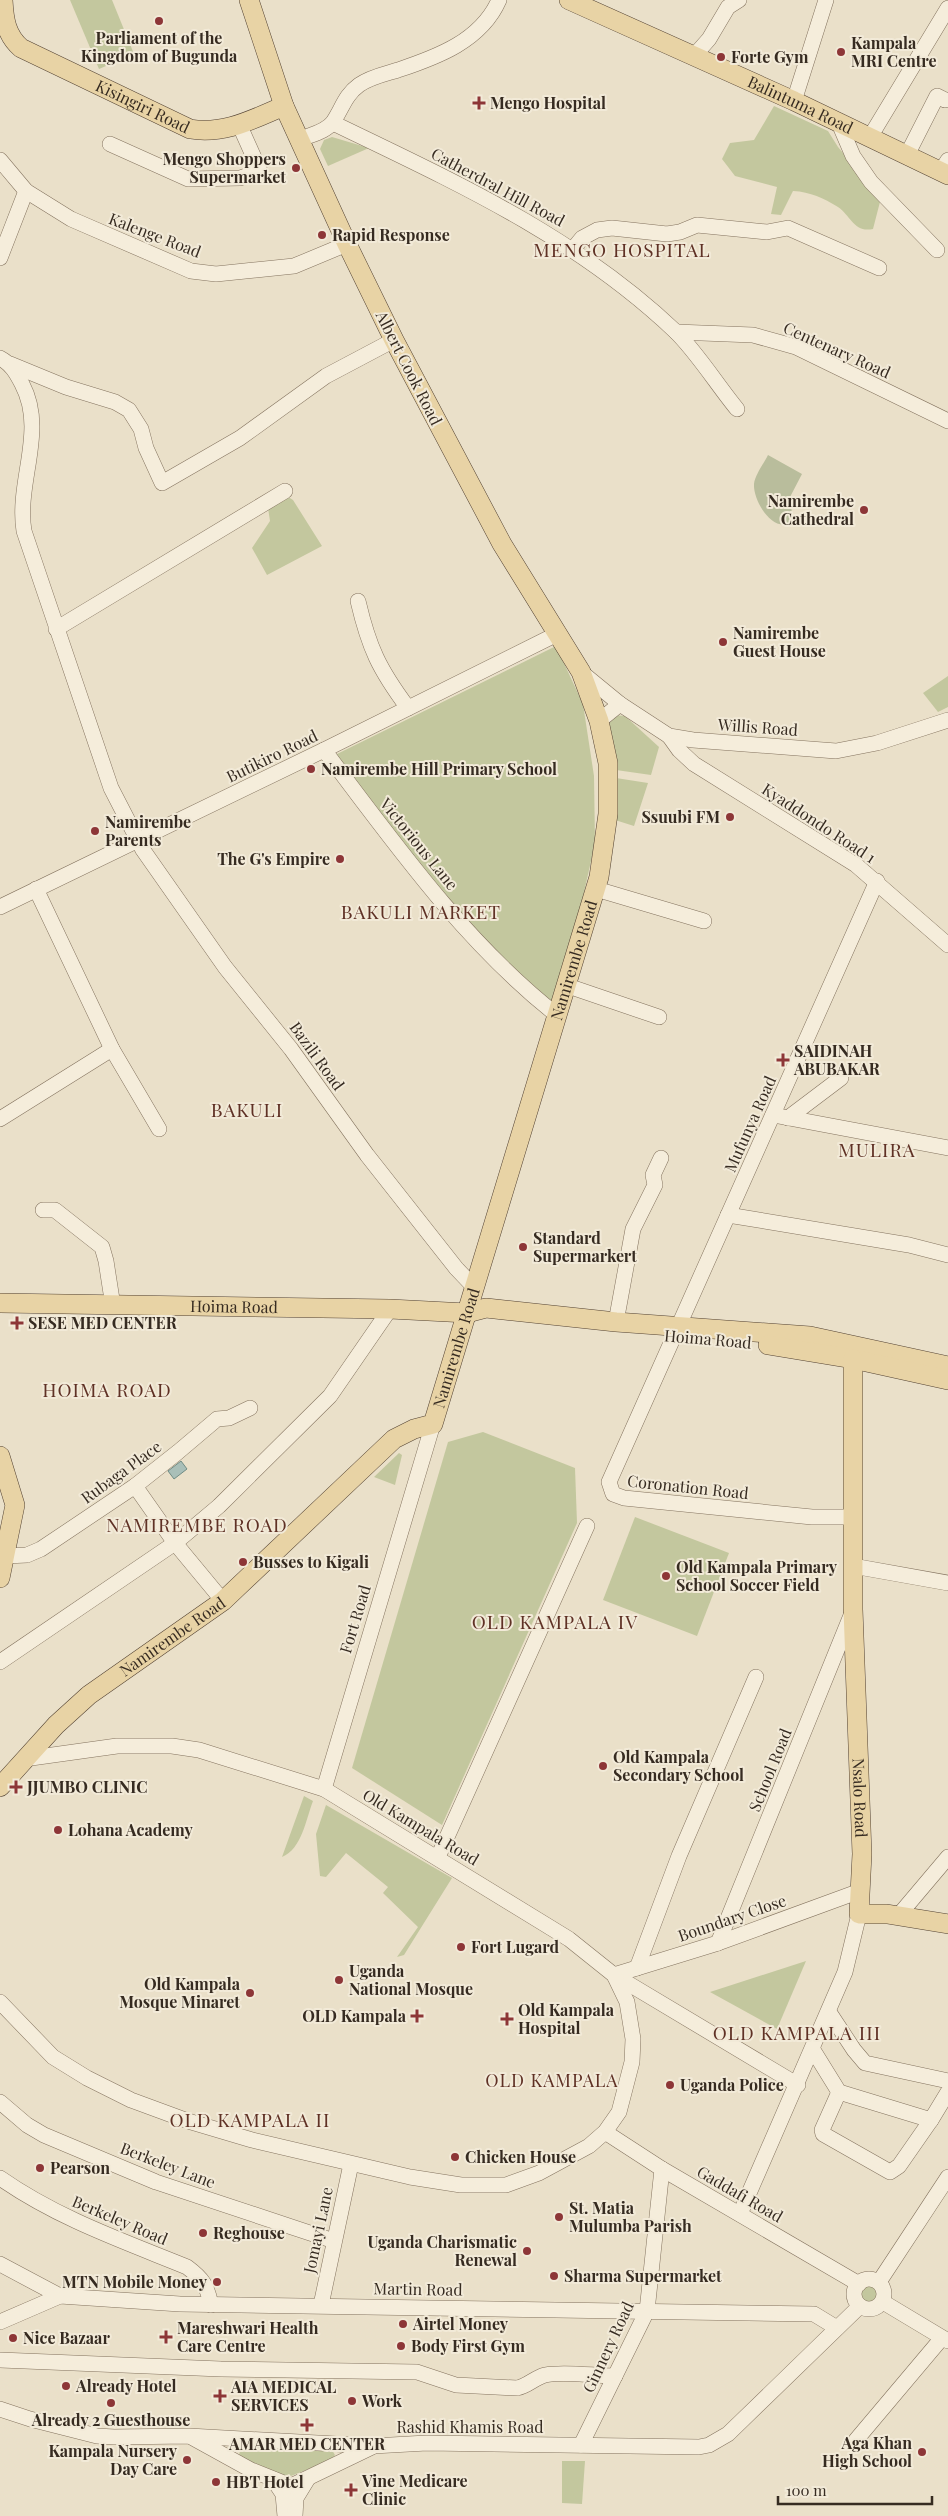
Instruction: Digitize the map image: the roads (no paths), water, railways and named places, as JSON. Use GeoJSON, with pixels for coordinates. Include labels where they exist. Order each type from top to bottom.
{"type":"FeatureCollection","features":[{"type":"Feature","properties":{"kind":"main road"},"geometry":{"type":"LineString","coordinates":[[3,0],[5,37]]}},
{"type":"Feature","properties":{"kind":"main road","name":"Albert Cook Road"},"geometry":{"type":"LineString","coordinates":[[249,0],[284,106],[347,244],[394,340],[502,544],[581,672],[599,721]]}},
{"type":"Feature","properties":{"kind":"main road","name":"Balintuma Road"},"geometry":{"type":"LineString","coordinates":[[569,0],[794,101],[907,155],[946,169]]}},
{"type":"Feature","properties":{"kind":"main road","name":"Kisingiri Road"},"geometry":{"type":"LineString","coordinates":[[5,37],[30,54],[190,129],[206,132],[223,130],[284,106]]}},
{"type":"Feature","properties":{"kind":"main road","name":"Namirembe Road"},"geometry":{"type":"LineString","coordinates":[[0,1787],[24,1759],[89,1695],[223,1601],[394,1439],[414,1429],[433,1424],[596,889],[604,850],[608,814],[608,763],[599,721]]}},
{"type":"Feature","properties":{"kind":"main road","name":"Hoima Road"},"geometry":{"type":"LineString","coordinates":[[0,1303],[467,1313],[486,1308],[616,1322],[800,1349],[948,1380]]}},
{"type":"Feature","properties":{"kind":"main road","name":"Hoima Road"},"geometry":{"type":"LineString","coordinates":[[467,1313],[484,1321],[615,1333],[677,1331],[810,1336],[948,1366]]}},
{"type":"Feature","properties":{"kind":"main road","name":"Nsalo Road"},"geometry":{"type":"LineString","coordinates":[[853,1359],[853,1609],[861,1844],[859,1914]]}},
{"type":"Feature","properties":{"kind":"main road"},"geometry":{"type":"LineString","coordinates":[[0,1456],[15,1505],[0,1578]]}},
{"type":"Feature","properties":{"kind":"main road"},"geometry":{"type":"LineString","coordinates":[[859,1914],[899,1915],[948,1924]]}},
{"type":"Feature","properties":{"kind":"street"},"geometry":{"type":"LineString","coordinates":[[299,140],[333,123],[345,99],[360,84],[434,58],[452,48],[485,21],[499,0]]}},
{"type":"Feature","properties":{"kind":"street"},"geometry":{"type":"LineString","coordinates":[[694,56],[709,39],[728,7],[740,0]]}},
{"type":"Feature","properties":{"kind":"street"},"geometry":{"type":"LineString","coordinates":[[794,101],[826,0]]}},
{"type":"Feature","properties":{"kind":"street"},"geometry":{"type":"LineString","coordinates":[[870,137],[948,8]]}},
{"type":"Feature","properties":{"kind":"street"},"geometry":{"type":"LineString","coordinates":[[907,155],[937,96],[945,100]]}},
{"type":"Feature","properties":{"kind":"street"},"geometry":{"type":"LineString","coordinates":[[838,122],[853,156],[871,182],[937,250]]}},
{"type":"Feature","properties":{"kind":"street","name":"Catherdral Hill Road"},"geometry":{"type":"LineString","coordinates":[[333,123],[474,192],[573,249],[676,332],[737,409]]}},
{"type":"Feature","properties":{"kind":"street"},"geometry":{"type":"LineString","coordinates":[[110,144],[188,180],[240,178],[260,171],[239,124]]}},
{"type":"Feature","properties":{"kind":"street","name":"Kalenge Road"},"geometry":{"type":"LineString","coordinates":[[0,160],[26,191],[86,226],[191,271],[216,274],[294,266],[347,244]]}},
{"type":"Feature","properties":{"kind":"street"},"geometry":{"type":"LineString","coordinates":[[0,258],[26,191]]}},
{"type":"Feature","properties":{"kind":"street"},"geometry":{"type":"LineString","coordinates":[[573,249],[582,238],[597,230],[612,228],[668,234],[680,232],[697,225],[767,232],[788,228],[879,268]]}},
{"type":"Feature","properties":{"kind":"street","name":"Centenary Road"},"geometry":{"type":"LineString","coordinates":[[676,332],[752,335],[796,347],[948,421]]}},
{"type":"Feature","properties":{"kind":"street"},"geometry":{"type":"LineString","coordinates":[[5,361],[66,387],[114,402],[129,410],[141,429],[146,448],[162,482],[240,438],[326,376],[394,340]]}},
{"type":"Feature","properties":{"kind":"street","name":"Bazili Road"},"geometry":{"type":"LineString","coordinates":[[5,361],[26,393],[32,418],[30,452],[23,499],[23,524],[56,629],[111,788],[138,840],[226,967],[291,1049],[367,1154],[456,1268],[475,1288]]}},
{"type":"Feature","properties":{"kind":"street"},"geometry":{"type":"LineString","coordinates":[[56,629],[284,491]]}},
{"type":"Feature","properties":{"kind":"street"},"geometry":{"type":"LineString","coordinates":[[358,601],[372,651],[388,680],[408,708]]}},
{"type":"Feature","properties":{"kind":"street","name":"Butikiro Road"},"geometry":{"type":"LineString","coordinates":[[0,907],[324,750],[557,634]]}},
{"type":"Feature","properties":{"kind":"street","name":"Willis Road"},"geometry":{"type":"LineString","coordinates":[[581,672],[620,704],[669,736],[693,740],[836,751],[877,743],[948,720]]}},
{"type":"Feature","properties":{"kind":"street"},"geometry":{"type":"LineString","coordinates":[[599,721],[620,704]]}},
{"type":"Feature","properties":{"kind":"street","name":"Kyaddondo Road 1"},"geometry":{"type":"LineString","coordinates":[[669,736],[679,750],[694,764],[856,865],[948,945]]}},
{"type":"Feature","properties":{"kind":"street","name":"Victorious Lane"},"geometry":{"type":"LineString","coordinates":[[324,750],[416,870],[468,932],[518,983],[558,1016]]}},
{"type":"Feature","properties":{"kind":"street","name":"Mufunya Road"},"geometry":{"type":"LineString","coordinates":[[677,1331],[728,1215],[781,1116],[877,882]]}},
{"type":"Feature","properties":{"kind":"street"},"geometry":{"type":"LineString","coordinates":[[36,889],[112,1049],[159,1129]]}},
{"type":"Feature","properties":{"kind":"street"},"geometry":{"type":"LineString","coordinates":[[596,889],[704,921]]}},
{"type":"Feature","properties":{"kind":"street"},"geometry":{"type":"LineString","coordinates":[[568,986],[659,1017]]}},
{"type":"Feature","properties":{"kind":"street"},"geometry":{"type":"LineString","coordinates":[[0,1119],[112,1049]]}},
{"type":"Feature","properties":{"kind":"street"},"geometry":{"type":"LineString","coordinates":[[781,1116],[841,1078]]}},
{"type":"Feature","properties":{"kind":"street"},"geometry":{"type":"LineString","coordinates":[[781,1116],[948,1148]]}},
{"type":"Feature","properties":{"kind":"street"},"geometry":{"type":"LineString","coordinates":[[616,1322],[633,1229],[655,1185],[653,1176],[661,1158]]}},
{"type":"Feature","properties":{"kind":"street"},"geometry":{"type":"LineString","coordinates":[[43,1210],[55,1210],[102,1247],[113,1306]]}},
{"type":"Feature","properties":{"kind":"street"},"geometry":{"type":"LineString","coordinates":[[728,1215],[908,1245],[948,1255]]}},
{"type":"Feature","properties":{"kind":"street"},"geometry":{"type":"LineString","coordinates":[[0,1662],[176,1543],[219,1506],[330,1396],[390,1310]]}},
{"type":"Feature","properties":{"kind":"street","name":"Coronation Road"},"geometry":{"type":"LineString","coordinates":[[677,1331],[611,1476],[609,1482],[613,1494],[624,1498],[776,1514],[853,1517]]}},
{"type":"Feature","properties":{"kind":"street","name":"Rubaga Place"},"geometry":{"type":"LineString","coordinates":[[6,1556],[27,1555],[42,1549],[135,1486],[217,1419],[229,1418],[250,1408]]}},
{"type":"Feature","properties":{"kind":"street","name":"Fort Road"},"geometry":{"type":"LineString","coordinates":[[324,1789],[433,1424]]}},
{"type":"Feature","properties":{"kind":"street"},"geometry":{"type":"LineString","coordinates":[[414,1429],[422,1460]]}},
{"type":"Feature","properties":{"kind":"street"},"geometry":{"type":"LineString","coordinates":[[135,1486],[176,1543],[223,1601]]}},
{"type":"Feature","properties":{"kind":"street"},"geometry":{"type":"LineString","coordinates":[[438,1857],[587,1526]]}},
{"type":"Feature","properties":{"kind":"street"},"geometry":{"type":"LineString","coordinates":[[853,1566],[948,1583]]}},
{"type":"Feature","properties":{"kind":"street","name":"School Road"},"geometry":{"type":"LineString","coordinates":[[718,1943],[853,1609]]}},
{"type":"Feature","properties":{"kind":"street"},"geometry":{"type":"LineString","coordinates":[[637,1968],[679,1856],[756,1677]]}},
{"type":"Feature","properties":{"kind":"street","name":"Old Kampala Road"},"geometry":{"type":"LineString","coordinates":[[0,2002],[53,2057],[87,2078],[131,2100],[188,2121],[252,2140],[351,2164],[461,2186],[506,2185],[538,2174],[589,2146],[605,2132],[619,2112],[632,2062],[633,2039],[627,2002],[614,1975],[569,1939],[438,1857],[324,1789],[225,1758],[172,1746],[117,1746],[24,1759]]}},
{"type":"Feature","properties":{"kind":"street"},"geometry":{"type":"LineString","coordinates":[[899,1915],[946,1863]]}},
{"type":"Feature","properties":{"kind":"street","name":"Boundary Close"},"geometry":{"type":"LineString","coordinates":[[614,1975],[718,1943],[860,1891]]}},
{"type":"Feature","properties":{"kind":"street","name":"Nsalo Road"},"geometry":{"type":"LineString","coordinates":[[740,2214],[798,2085],[845,1972],[859,1914]]}},
{"type":"Feature","properties":{"kind":"street"},"geometry":{"type":"LineString","coordinates":[[614,1975],[798,2085]]}},
{"type":"Feature","properties":{"kind":"street"},"geometry":{"type":"LineString","coordinates":[[829,2012],[865,2063],[948,2081]]}},
{"type":"Feature","properties":{"kind":"street"},"geometry":{"type":"LineString","coordinates":[[813,2050],[839,2092],[931,2120]]}},
{"type":"Feature","properties":{"kind":"street"},"geometry":{"type":"LineString","coordinates":[[839,2092],[822,2130],[822,2134],[890,2172],[899,2166],[948,2092]]}},
{"type":"Feature","properties":{"kind":"street","name":"Berkeley Lane"},"geometry":{"type":"LineString","coordinates":[[0,2102],[27,2125],[44,2135],[156,2182],[334,2242]]}},
{"type":"Feature","properties":{"kind":"street","name":"Gaddafi Road"},"geometry":{"type":"LineString","coordinates":[[605,2132],[662,2169],[858,2284]]}},
{"type":"Feature","properties":{"kind":"street","name":"Jomayi Lane"},"geometry":{"type":"LineString","coordinates":[[321,2305],[351,2164]]}},
{"type":"Feature","properties":{"kind":"street","name":"Ginnery Road"},"geometry":{"type":"LineString","coordinates":[[581,2445],[647,2311],[662,2169]]}},
{"type":"Feature","properties":{"kind":"street"},"geometry":{"type":"LineString","coordinates":[[879,2282],[948,2177]]}},
{"type":"Feature","properties":{"kind":"street","name":"Berkeley Road"},"geometry":{"type":"LineString","coordinates":[[0,2178],[31,2198],[88,2227],[187,2267],[200,2277],[208,2288],[211,2305]]}},
{"type":"Feature","properties":{"kind":"street"},"geometry":{"type":"LineString","coordinates":[[0,2264],[60,2296]]}},
{"type":"Feature","properties":{"kind":"street"},"geometry":{"type":"LineString","coordinates":[[868,2279],[879,2282],[884,2289],[883,2302],[874,2309],[867,2310],[860,2306],[854,2296],[858,2284],[868,2279]]}},
{"type":"Feature","properties":{"kind":"street","name":"Martin Road"},"geometry":{"type":"LineString","coordinates":[[0,2322],[60,2296],[120,2302],[211,2305],[321,2305],[814,2314],[838,2328]]}},
{"type":"Feature","properties":{"kind":"street"},"geometry":{"type":"LineString","coordinates":[[856,2440],[945,2340],[883,2302]]}},
{"type":"Feature","properties":{"kind":"street","name":"Rashid Khamis Road"},"geometry":{"type":"LineString","coordinates":[[0,2409],[30,2419],[97,2436],[189,2436],[373,2446],[427,2443],[709,2445],[728,2434],[860,2306]]}},
{"type":"Feature","properties":{"kind":"street"},"geometry":{"type":"LineString","coordinates":[[0,2360],[221,2369],[416,2372],[456,2385],[517,2388],[551,2374],[615,2376]]}},
{"type":"Feature","properties":{"kind":"street"},"geometry":{"type":"LineString","coordinates":[[189,2436],[251,2470],[291,2486],[307,2480],[373,2446]]}},
{"type":"Feature","properties":{"kind":"street"},"geometry":{"type":"LineString","coordinates":[[273,2479],[283,2494],[285,2516]]}},
{"type":"Feature","properties":{"kind":"street"},"geometry":{"type":"LineString","coordinates":[[295,2516],[296,2498],[307,2480]]}},
{"type":"Feature","properties":{"kind":"water"},"geometry":{"type":"Polygon","coordinates":[[[181,1461],[187,1469],[174,1479],[168,1471],[181,1461]]]}},
{"type":"Feature","properties":{"kind":"place","name":"Parliament of the Kingdom of Bugunda"},"geometry":{"type":"Point","coordinates":[159,21]}},
{"type":"Feature","properties":{"kind":"place","name":"Kampala MRI Centre"},"geometry":{"type":"Point","coordinates":[841,52]}},
{"type":"Feature","properties":{"kind":"place","name":"Forte Gym"},"geometry":{"type":"Point","coordinates":[721,57]}},
{"type":"Feature","properties":{"kind":"place","name":"Mengo Hospital"},"geometry":{"type":"Point","coordinates":[479,103]}},
{"type":"Feature","properties":{"kind":"place","name":"Mengo Shoppers Supermarket"},"geometry":{"type":"Point","coordinates":[296,168]}},
{"type":"Feature","properties":{"kind":"place","name":"Rapid Response"},"geometry":{"type":"Point","coordinates":[322,235]}},
{"type":"Feature","properties":{"kind":"place","name":"Namirembe Cathedral"},"geometry":{"type":"Point","coordinates":[864,510]}},
{"type":"Feature","properties":{"kind":"place","name":"Namirembe Guest House"},"geometry":{"type":"Point","coordinates":[723,642]}},
{"type":"Feature","properties":{"kind":"place","name":"Namirembe Hill Primary School"},"geometry":{"type":"Point","coordinates":[311,769]}},
{"type":"Feature","properties":{"kind":"place","name":"Ssuubi FM"},"geometry":{"type":"Point","coordinates":[730,817]}},
{"type":"Feature","properties":{"kind":"place","name":"Namirembe Parents"},"geometry":{"type":"Point","coordinates":[95,831]}},
{"type":"Feature","properties":{"kind":"place","name":"The G's Empire"},"geometry":{"type":"Point","coordinates":[340,859]}},
{"type":"Feature","properties":{"kind":"place","name":"SAIDINAH ABUBAKAR"},"geometry":{"type":"Point","coordinates":[783,1060]}},
{"type":"Feature","properties":{"kind":"place","name":"Standard Supermarkert"},"geometry":{"type":"Point","coordinates":[523,1247]}},
{"type":"Feature","properties":{"kind":"place","name":"SESE MED CENTER"},"geometry":{"type":"Point","coordinates":[17,1323]}},
{"type":"Feature","properties":{"kind":"place","name":"Busses to Kigali"},"geometry":{"type":"Point","coordinates":[243,1562]}},
{"type":"Feature","properties":{"kind":"place","name":"Old Kampala Primary School Soccer Field"},"geometry":{"type":"Point","coordinates":[666,1576]}},
{"type":"Feature","properties":{"kind":"place","name":"Old Kampala Secondary School"},"geometry":{"type":"Point","coordinates":[603,1766]}},
{"type":"Feature","properties":{"kind":"place","name":"JJUMBO CLINIC"},"geometry":{"type":"Point","coordinates":[16,1787]}},
{"type":"Feature","properties":{"kind":"place","name":"Lohana Academy"},"geometry":{"type":"Point","coordinates":[58,1830]}},
{"type":"Feature","properties":{"kind":"place","name":"Fort Lugard"},"geometry":{"type":"Point","coordinates":[461,1947]}},
{"type":"Feature","properties":{"kind":"place","name":"Uganda National Mosque"},"geometry":{"type":"Point","coordinates":[339,1980]}},
{"type":"Feature","properties":{"kind":"place","name":"Old Kampala Mosque Minaret"},"geometry":{"type":"Point","coordinates":[250,1993]}},
{"type":"Feature","properties":{"kind":"place","name":"OLD Kampala"},"geometry":{"type":"Point","coordinates":[417,2016]}},
{"type":"Feature","properties":{"kind":"place","name":"Old Kampala Hospital"},"geometry":{"type":"Point","coordinates":[507,2019]}},
{"type":"Feature","properties":{"kind":"place","name":"Uganda Police"},"geometry":{"type":"Point","coordinates":[670,2085]}},
{"type":"Feature","properties":{"kind":"place","name":"Chicken House"},"geometry":{"type":"Point","coordinates":[455,2157]}},
{"type":"Feature","properties":{"kind":"place","name":"Pearson"},"geometry":{"type":"Point","coordinates":[40,2168]}},
{"type":"Feature","properties":{"kind":"place","name":"St. Matia Mulumba Parish"},"geometry":{"type":"Point","coordinates":[559,2217]}},
{"type":"Feature","properties":{"kind":"place","name":"Reghouse"},"geometry":{"type":"Point","coordinates":[203,2233]}},
{"type":"Feature","properties":{"kind":"place","name":"Uganda Charismatic Renewal"},"geometry":{"type":"Point","coordinates":[527,2251]}},
{"type":"Feature","properties":{"kind":"place","name":"Sharma Supermarket"},"geometry":{"type":"Point","coordinates":[554,2276]}},
{"type":"Feature","properties":{"kind":"place","name":"MTN Mobile Money"},"geometry":{"type":"Point","coordinates":[217,2282]}},
{"type":"Feature","properties":{"kind":"place","name":"Airtel Money"},"geometry":{"type":"Point","coordinates":[403,2324]}},
{"type":"Feature","properties":{"kind":"place","name":"Mareshwari Health Care Centre"},"geometry":{"type":"Point","coordinates":[166,2337]}},
{"type":"Feature","properties":{"kind":"place","name":"Nice Bazaar"},"geometry":{"type":"Point","coordinates":[13,2338]}},
{"type":"Feature","properties":{"kind":"place","name":"Body First Gym"},"geometry":{"type":"Point","coordinates":[401,2346]}},
{"type":"Feature","properties":{"kind":"place","name":"Already Hotel"},"geometry":{"type":"Point","coordinates":[66,2386]}},
{"type":"Feature","properties":{"kind":"place","name":"AIA MEDICAL SERVICES"},"geometry":{"type":"Point","coordinates":[220,2396]}},
{"type":"Feature","properties":{"kind":"place","name":"Work"},"geometry":{"type":"Point","coordinates":[352,2401]}},
{"type":"Feature","properties":{"kind":"place","name":"Already 2 Guesthouse"},"geometry":{"type":"Point","coordinates":[111,2403]}},
{"type":"Feature","properties":{"kind":"place","name":"AMAR MED CENTER"},"geometry":{"type":"Point","coordinates":[307,2425]}},
{"type":"Feature","properties":{"kind":"place","name":"Aga Khan High School"},"geometry":{"type":"Point","coordinates":[922,2452]}},
{"type":"Feature","properties":{"kind":"place","name":"Kampala Nursery Day Care"},"geometry":{"type":"Point","coordinates":[187,2460]}},
{"type":"Feature","properties":{"kind":"place","name":"HBT Hotel"},"geometry":{"type":"Point","coordinates":[216,2482]}},
{"type":"Feature","properties":{"kind":"place","name":"Vine Medicare Clinic"},"geometry":{"type":"Point","coordinates":[351,2490]}},
{"type":"Feature","properties":{"kind":"district","name":"MENGO HOSPITAL"},"geometry":{"type":"Point","coordinates":[622,250]}},
{"type":"Feature","properties":{"kind":"district","name":"BAKULI MARKET"},"geometry":{"type":"Point","coordinates":[421,912]}},
{"type":"Feature","properties":{"kind":"district","name":"BAKULI"},"geometry":{"type":"Point","coordinates":[247,1110]}},
{"type":"Feature","properties":{"kind":"district","name":"MULIRA"},"geometry":{"type":"Point","coordinates":[877,1150]}},
{"type":"Feature","properties":{"kind":"district","name":"HOIMA ROAD"},"geometry":{"type":"Point","coordinates":[107,1390]}},
{"type":"Feature","properties":{"kind":"district","name":"NAMIREMBE ROAD"},"geometry":{"type":"Point","coordinates":[197,1525]}},
{"type":"Feature","properties":{"kind":"district","name":"OLD KAMPALA IV"},"geometry":{"type":"Point","coordinates":[555,1622]}},
{"type":"Feature","properties":{"kind":"district","name":"OLD KAMPALA III"},"geometry":{"type":"Point","coordinates":[797,2033]}},
{"type":"Feature","properties":{"kind":"district","name":"OLD KAMPALA"},"geometry":{"type":"Point","coordinates":[552,2081]}},
{"type":"Feature","properties":{"kind":"district","name":"OLD KAMPALA II"},"geometry":{"type":"Point","coordinates":[250,2120]}}]}
